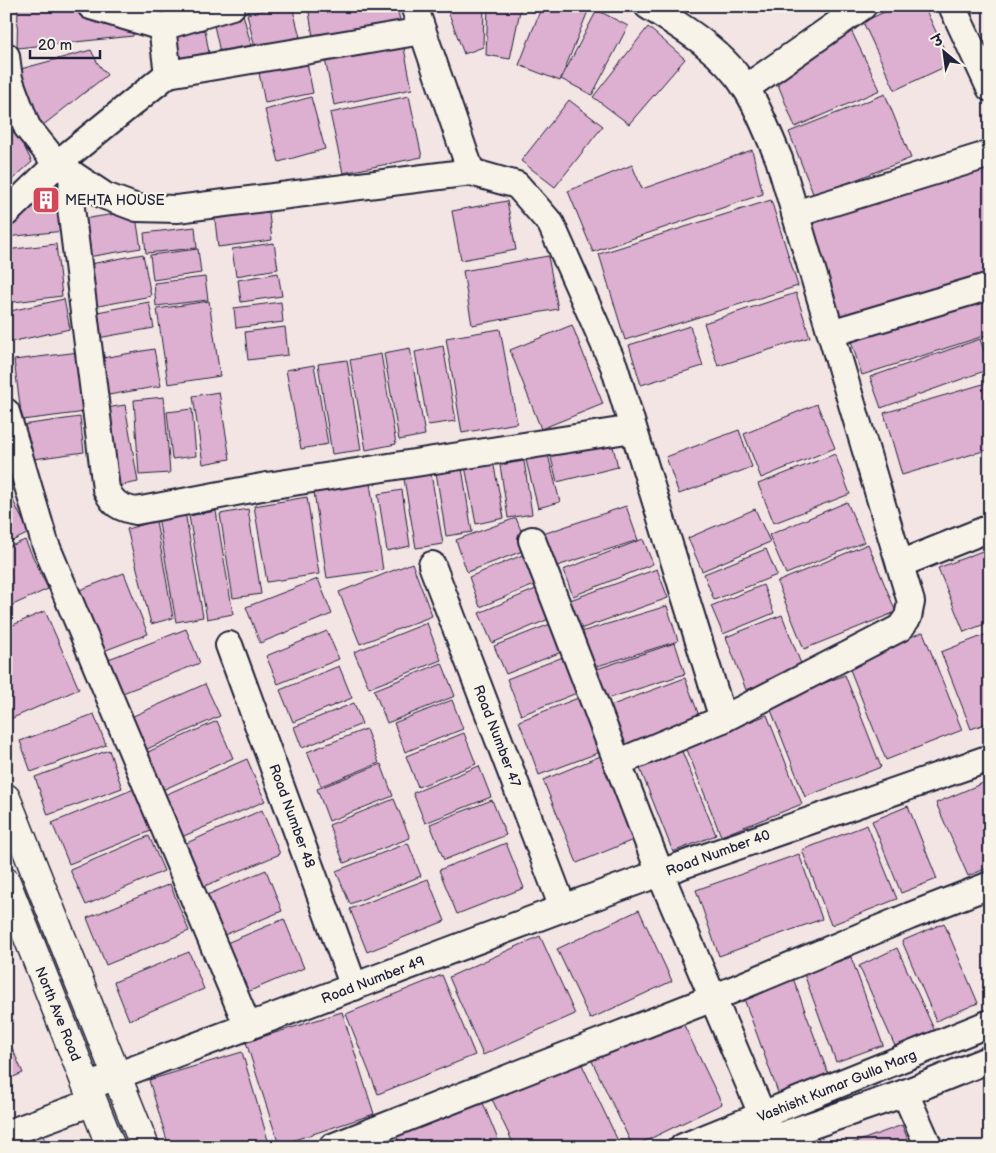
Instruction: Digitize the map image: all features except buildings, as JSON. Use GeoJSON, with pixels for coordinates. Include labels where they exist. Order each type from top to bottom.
{"type":"FeatureCollection","features":[{"type":"Feature","properties":{"kind":"street"},"geometry":{"type":"LineString","coordinates":[[91,6],[162,27],[232,6]]}},
{"type":"Feature","properties":{"kind":"street"},"geometry":{"type":"LineString","coordinates":[[414,6],[472,172]]}},
{"type":"Feature","properties":{"kind":"street"},"geometry":{"type":"LineString","coordinates":[[617,762],[723,718],[900,628],[908,617],[911,602],[779,159],[762,120],[746,88],[720,57],[681,27],[648,6]]}},
{"type":"Feature","properties":{"kind":"street"},"geometry":{"type":"LineString","coordinates":[[746,88],[863,6]]}},
{"type":"Feature","properties":{"kind":"street"},"geometry":{"type":"LineString","coordinates":[[952,6],[990,88]]}},
{"type":"Feature","properties":{"kind":"street"},"geometry":{"type":"LineString","coordinates":[[162,27],[168,74]]}},
{"type":"Feature","properties":{"kind":"street"},"geometry":{"type":"LineString","coordinates":[[6,213],[65,170],[168,74],[422,32]]}},
{"type":"Feature","properties":{"kind":"street"},"geometry":{"type":"LineString","coordinates":[[6,56],[9,79],[27,127],[65,170],[104,196],[137,208],[177,208],[472,172],[517,185],[552,224],[614,366],[723,718]]}},
{"type":"Feature","properties":{"kind":"street"},"geometry":{"type":"LineString","coordinates":[[795,214],[990,154]]}},
{"type":"Feature","properties":{"kind":"street"},"geometry":{"type":"LineString","coordinates":[[65,170],[106,489],[111,500],[121,508],[136,511],[267,486],[634,428]]}},
{"type":"Feature","properties":{"kind":"street"},"geometry":{"type":"LineString","coordinates":[[831,333],[990,286]]}},
{"type":"Feature","properties":{"kind":"street"},"geometry":{"type":"LineString","coordinates":[[6,412],[45,543],[248,1027]]}},
{"type":"Feature","properties":{"kind":"street"},"geometry":{"type":"LineString","coordinates":[[900,564],[990,528]]}},
{"type":"Feature","properties":{"kind":"street"},"geometry":{"type":"LineString","coordinates":[[532,540],[660,873]]}},
{"type":"Feature","properties":{"kind":"street","name":"Road Number 47"},"geometry":{"type":"LineString","coordinates":[[432,564],[563,908]]}},
{"type":"Feature","properties":{"kind":"street","name":"Road Number 48"},"geometry":{"type":"LineString","coordinates":[[230,645],[354,987]]}},
{"type":"Feature","properties":{"kind":"street","name":"Road Number 40"},"geometry":{"type":"LineString","coordinates":[[761,1134],[713,998],[660,873],[990,758]]}},
{"type":"Feature","properties":{"kind":"street"},"geometry":{"type":"LineString","coordinates":[[6,798],[145,1147]]}},
{"type":"Feature","properties":{"kind":"street","name":"Road Number 49"},"geometry":{"type":"LineString","coordinates":[[6,1134],[90,1095],[117,1077],[660,873]]}},
{"type":"Feature","properties":{"kind":"street","name":"North Ave Road"},"geometry":{"type":"LineString","coordinates":[[6,882],[111,1147]]}},
{"type":"Feature","properties":{"kind":"street"},"geometry":{"type":"LineString","coordinates":[[332,1147],[713,998],[910,916],[990,885]]}},
{"type":"Feature","properties":{"kind":"street","name":"Vashisht Kumar Gulla Marg"},"geometry":{"type":"LineString","coordinates":[[761,1134],[990,1023]]}},
{"type":"Feature","properties":{"kind":"street","name":"Vashisht Kumar Gulla Marg"},"geometry":{"type":"LineString","coordinates":[[683,1147],[761,1134],[905,1092],[990,1059]]}},
{"type":"Feature","properties":{"kind":"street"},"geometry":{"type":"LineString","coordinates":[[905,1092],[929,1147]]}},
{"type":"Feature","properties":{"kind":"place","name":"MEHTA HOUSE"},"geometry":{"type":"Point","coordinates":[46,200]}}]}
